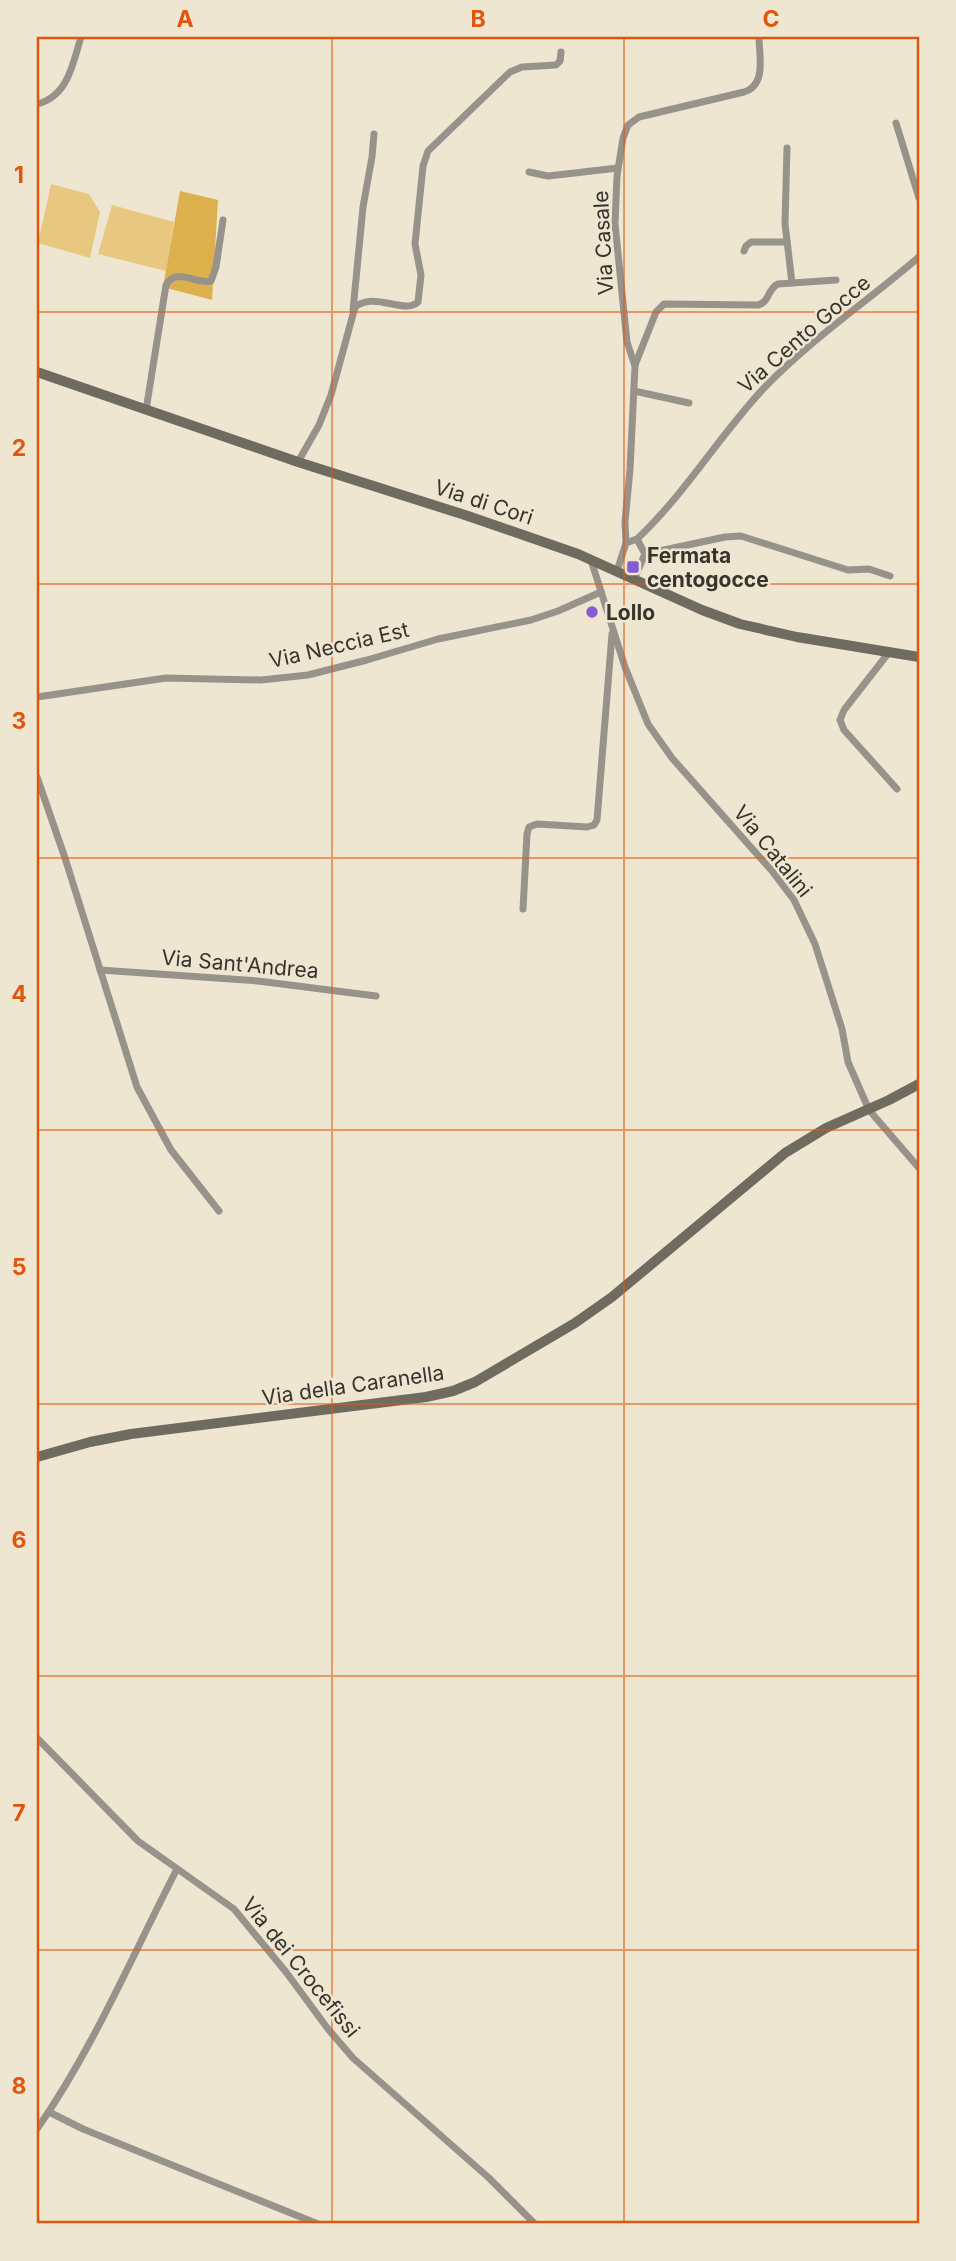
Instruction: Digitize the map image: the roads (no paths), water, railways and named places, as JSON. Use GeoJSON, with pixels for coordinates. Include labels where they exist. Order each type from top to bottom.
{"type":"FeatureCollection","features":[{"type":"Feature","properties":{"kind":"main road","name":"Via di Cori"},"geometry":{"type":"LineString","coordinates":[[37,372],[298,463],[452,510],[591,559],[702,610],[752,628],[919,657]]}},
{"type":"Feature","properties":{"kind":"main road","name":"Via della Caranella"},"geometry":{"type":"LineString","coordinates":[[37,1457],[131,1434],[426,1397],[467,1386],[508,1364],[596,1309],[785,1153],[826,1128],[869,1110],[919,1084]]}},
{"type":"Feature","properties":{"kind":"street"},"geometry":{"type":"LineString","coordinates":[[37,103],[51,99],[61,89],[72,67],[81,37]]}},
{"type":"Feature","properties":{"kind":"street","name":"Via Casale"},"geometry":{"type":"LineString","coordinates":[[617,571],[626,543],[635,366],[627,336],[615,224],[618,168],[624,135],[628,125],[636,118],[755,87],[760,74],[759,37]]}},
{"type":"Feature","properties":{"kind":"street"},"geometry":{"type":"LineString","coordinates":[[353,311],[359,304],[371,300],[411,306],[417,304],[421,275],[415,238],[423,166],[428,151],[510,72],[522,67],[556,65],[560,61],[561,52]]}},
{"type":"Feature","properties":{"kind":"street"},"geometry":{"type":"LineString","coordinates":[[895,122],[919,198]]}},
{"type":"Feature","properties":{"kind":"street"},"geometry":{"type":"LineString","coordinates":[[298,463],[331,395],[353,311],[362,215],[374,134]]}},
{"type":"Feature","properties":{"kind":"street"},"geometry":{"type":"LineString","coordinates":[[786,148],[785,218],[792,283]]}},
{"type":"Feature","properties":{"kind":"street"},"geometry":{"type":"LineString","coordinates":[[529,172],[548,176],[618,168]]}},
{"type":"Feature","properties":{"kind":"street"},"geometry":{"type":"LineString","coordinates":[[146,410],[166,285],[176,276],[205,283],[211,281],[216,267],[223,220]]}},
{"type":"Feature","properties":{"kind":"street"},"geometry":{"type":"LineString","coordinates":[[744,251],[751,242],[787,243]]}},
{"type":"Feature","properties":{"kind":"street","name":"Via Cento Gocce"},"geometry":{"type":"LineString","coordinates":[[637,539],[670,504],[722,436],[771,381],[919,257]]}},
{"type":"Feature","properties":{"kind":"street"},"geometry":{"type":"LineString","coordinates":[[635,366],[661,305],[758,305],[766,301],[775,285],[836,280]]}},
{"type":"Feature","properties":{"kind":"street"},"geometry":{"type":"LineString","coordinates":[[634,391],[689,403]]}},
{"type":"Feature","properties":{"kind":"street"},"geometry":{"type":"LineString","coordinates":[[645,554],[741,536],[848,570],[869,569],[890,576]]}},
{"type":"Feature","properties":{"kind":"street"},"geometry":{"type":"LineString","coordinates":[[626,543],[637,539],[645,554]]}},
{"type":"Feature","properties":{"kind":"street"},"geometry":{"type":"LineString","coordinates":[[634,579],[645,554]]}},
{"type":"Feature","properties":{"kind":"street","name":"Via Catalini"},"geometry":{"type":"LineString","coordinates":[[591,559],[636,697],[655,735],[681,769],[778,878],[797,905],[812,938],[832,997],[848,1062],[869,1110],[919,1168]]}},
{"type":"Feature","properties":{"kind":"street","name":"Via Neccia Est"},"geometry":{"type":"LineString","coordinates":[[37,697],[166,678],[261,680],[295,677],[439,639],[531,620],[601,592]]}},
{"type":"Feature","properties":{"kind":"street"},"geometry":{"type":"LineString","coordinates":[[523,909],[529,827],[537,824],[589,827],[594,825],[597,819],[613,629]]}},
{"type":"Feature","properties":{"kind":"street"},"geometry":{"type":"LineString","coordinates":[[890,651],[844,710],[840,720],[844,730],[897,789]]}},
{"type":"Feature","properties":{"kind":"street"},"geometry":{"type":"LineString","coordinates":[[37,776],[128,1062],[144,1102],[171,1150],[219,1211]]}},
{"type":"Feature","properties":{"kind":"street","name":"Via Sant'Andrea"},"geometry":{"type":"LineString","coordinates":[[100,970],[257,981],[376,996]]}},
{"type":"Feature","properties":{"kind":"street","name":"Via dei Crocefissi"},"geometry":{"type":"LineString","coordinates":[[37,1738],[124,1829],[234,1909],[323,2023],[354,2058],[489,2178],[534,2224]]}},
{"type":"Feature","properties":{"kind":"street"},"geometry":{"type":"LineString","coordinates":[[37,2129],[89,2042],[177,1869]]}},
{"type":"Feature","properties":{"kind":"street"},"geometry":{"type":"LineString","coordinates":[[49,2112],[83,2129],[318,2224]]}},
{"type":"Feature","properties":{"kind":"place","name":"Fermata centogocce"},"geometry":{"type":"Point","coordinates":[633,567]}},
{"type":"Feature","properties":{"kind":"place","name":"Lollo"},"geometry":{"type":"Point","coordinates":[592,612]}}]}
